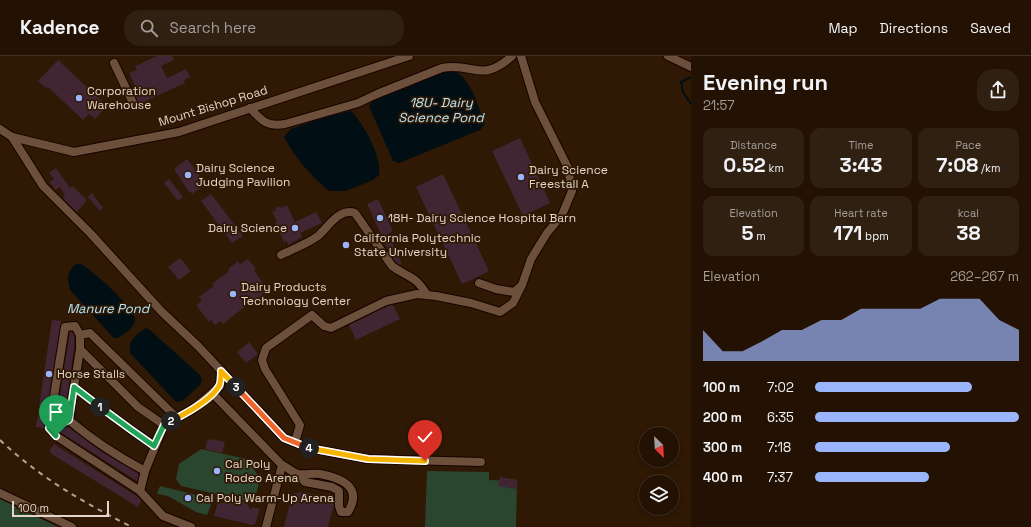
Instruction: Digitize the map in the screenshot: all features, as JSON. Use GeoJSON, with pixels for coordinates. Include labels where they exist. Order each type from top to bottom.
{"type":"FeatureCollection","features":[{"type":"Feature","properties":{"kind":"street","name":"Mount Bishop Road"},"geometry":{"type":"LineString","coordinates":[[0,129],[12,137],[74,152],[179,132],[409,56]]}},
{"type":"Feature","properties":{"kind":"street"},"geometry":{"type":"LineString","coordinates":[[250,108],[266,124],[277,126],[358,103],[442,68],[451,66],[462,67],[484,72],[504,63],[512,56]]}},
{"type":"Feature","properties":{"kind":"street"},"geometry":{"type":"LineString","coordinates":[[295,442],[300,425],[265,369],[262,360],[266,348],[312,315],[324,326],[330,328],[386,301],[417,294],[471,303],[500,312],[513,304],[531,260],[547,233],[562,215],[572,191],[568,168],[535,102],[521,56]]}},
{"type":"Feature","properties":{"kind":"street"},"geometry":{"type":"LineString","coordinates":[[668,56],[691,67]]}},
{"type":"Feature","properties":{"kind":"street"},"geometry":{"type":"LineString","coordinates":[[114,63],[134,105]]}},
{"type":"Feature","properties":{"kind":"street"},"geometry":{"type":"LineString","coordinates":[[12,137],[43,186],[91,234],[162,311],[198,346],[284,438],[309,448],[368,459],[481,462]]}},
{"type":"Feature","properties":{"kind":"street"},"geometry":{"type":"LineString","coordinates":[[281,255],[316,237],[329,227],[335,218],[350,211],[355,213],[392,266],[400,273],[414,279],[427,295]]}},
{"type":"Feature","properties":{"kind":"street"},"geometry":{"type":"LineString","coordinates":[[479,283],[496,289],[514,292],[522,285]]}},
{"type":"Feature","properties":{"kind":"street"},"geometry":{"type":"LineString","coordinates":[[49,428],[65,327],[75,326],[80,334],[80,349],[69,420]]}},
{"type":"Feature","properties":{"kind":"street"},"geometry":{"type":"LineString","coordinates":[[80,334],[90,333],[177,418]]}},
{"type":"Feature","properties":{"kind":"street"},"geometry":{"type":"LineString","coordinates":[[80,349],[138,407],[164,425]]}},
{"type":"Feature","properties":{"kind":"street"},"geometry":{"type":"LineString","coordinates":[[140,491],[154,446],[164,425],[193,409],[212,394],[220,386],[221,371]]}},
{"type":"Feature","properties":{"kind":"street"},"geometry":{"type":"LineString","coordinates":[[74,387],[154,446]]}},
{"type":"Feature","properties":{"kind":"street"},"geometry":{"type":"LineString","coordinates":[[212,394],[282,465],[298,474],[305,482],[332,487],[339,491],[339,506],[341,512],[348,512],[352,505],[352,492],[346,482],[320,474],[298,474]]}},
{"type":"Feature","properties":{"kind":"street"},"geometry":{"type":"LineString","coordinates":[[49,428],[69,420]]}},
{"type":"Feature","properties":{"kind":"street"},"geometry":{"type":"LineString","coordinates":[[69,420],[87,436],[126,461],[145,471]]}},
{"type":"Feature","properties":{"kind":"street"},"geometry":{"type":"LineString","coordinates":[[49,428],[56,436],[140,491],[163,516],[191,527]]}},
{"type":"Feature","properties":{"kind":"street"},"geometry":{"type":"LineString","coordinates":[[266,527],[282,465]]}},
{"type":"Feature","properties":{"kind":"street"},"geometry":{"type":"LineString","coordinates":[[0,492],[72,527]]}},
{"type":"Feature","properties":{"kind":"green space","name":"Cal Poly Rodeo Arena"},"geometry":{"type":"Polygon","coordinates":[[[201,449],[247,459],[260,479],[255,498],[246,501],[181,486],[176,479],[179,464],[201,449]]]}},
{"type":"Feature","properties":{"kind":"green space"},"geometry":{"type":"Polygon","coordinates":[[[427,471],[489,472],[489,480],[517,481],[516,527],[425,527],[427,471]]]}},
{"type":"Feature","properties":{"kind":"green space","name":"Cal Poly Warm-Up Arena"},"geometry":{"type":"Polygon","coordinates":[[[160,486],[193,494],[210,501],[211,505],[207,515],[196,512],[168,496],[158,494],[157,493],[160,486]]]}},
{"type":"Feature","properties":{"kind":"green space"},"geometry":{"type":"Polygon","coordinates":[[[0,499],[58,527],[0,527],[0,499]]]}},
{"type":"Feature","properties":{"kind":"water","name":"18U- Dairy Science Pond"},"geometry":{"type":"Polygon","coordinates":[[[452,70],[459,74],[469,86],[485,124],[480,130],[399,163],[393,161],[369,106],[373,101],[414,85],[440,72],[452,70]]]}},
{"type":"Feature","properties":{"kind":"water"},"geometry":{"type":"Polygon","coordinates":[[[351,111],[366,132],[375,150],[378,159],[379,175],[373,180],[346,191],[329,191],[304,166],[284,137],[291,129],[326,117],[351,111]]]}},
{"type":"Feature","properties":{"kind":"water","name":"Manure Pond"},"geometry":{"type":"Polygon","coordinates":[[[81,264],[86,267],[113,290],[122,299],[134,316],[135,321],[133,326],[118,338],[114,338],[111,335],[70,290],[68,279],[69,273],[73,266],[81,264]]]}},
{"type":"Feature","properties":{"kind":"water","name":"Manure Pond"},"geometry":{"type":"Polygon","coordinates":[[[146,328],[200,375],[202,380],[200,385],[182,401],[176,402],[130,353],[132,341],[146,328]]]}},
{"type":"Feature","properties":{"kind":"building"},"geometry":{"type":"Polygon","coordinates":[[[157,56],[172,56],[174,60],[161,66],[167,78],[186,69],[190,77],[184,80],[185,83],[139,104],[134,93],[138,92],[129,73],[137,70],[135,66],[157,56]]]}},
{"type":"Feature","properties":{"kind":"building","name":"Corporation Warehouse"},"geometry":{"type":"Polygon","coordinates":[[[58,60],[107,106],[95,119],[89,114],[83,120],[48,87],[47,89],[38,81],[58,60]]]}},
{"type":"Feature","properties":{"kind":"building","name":"Dairy Science Freestall A"},"geometry":{"type":"Polygon","coordinates":[[[520,138],[550,203],[523,216],[492,151],[520,138]]]}},
{"type":"Feature","properties":{"kind":"building","name":"Dairy Science Judging Pavilion"},"geometry":{"type":"Polygon","coordinates":[[[187,159],[206,184],[192,194],[190,191],[189,192],[174,169],[187,159]]]}},
{"type":"Feature","properties":{"kind":"building"},"geometry":{"type":"Polygon","coordinates":[[[56,168],[70,188],[73,186],[87,200],[77,212],[63,198],[65,195],[60,187],[55,190],[50,182],[54,179],[49,173],[56,168]]]}},
{"type":"Feature","properties":{"kind":"building"},"geometry":{"type":"Polygon","coordinates":[[[443,174],[489,271],[462,284],[416,187],[443,174]]]}},
{"type":"Feature","properties":{"kind":"building"},"geometry":{"type":"Polygon","coordinates":[[[169,179],[183,197],[178,201],[164,183],[169,179]]]}},
{"type":"Feature","properties":{"kind":"building"},"geometry":{"type":"Polygon","coordinates":[[[92,193],[103,208],[100,211],[88,197],[92,193]]]}},
{"type":"Feature","properties":{"kind":"building"},"geometry":{"type":"Polygon","coordinates":[[[211,194],[243,236],[232,243],[201,201],[211,194]]]}},
{"type":"Feature","properties":{"kind":"building","name":"18H- Dairy Science Hospital Barn"},"geometry":{"type":"Polygon","coordinates":[[[378,199],[393,231],[388,234],[402,264],[400,265],[389,252],[367,204],[378,199]]]}},
{"type":"Feature","properties":{"kind":"building","name":"Dairy Science"},"geometry":{"type":"Polygon","coordinates":[[[287,205],[295,222],[316,212],[322,223],[300,233],[302,237],[288,245],[287,241],[284,242],[275,222],[277,221],[272,212],[276,210],[275,208],[280,206],[281,208],[287,205]]]}},
{"type":"Feature","properties":{"kind":"building"},"geometry":{"type":"Polygon","coordinates":[[[180,258],[191,271],[179,280],[168,267],[180,258]]]}},
{"type":"Feature","properties":{"kind":"building","name":"Dairy Products Technology Center"},"geometry":{"type":"Polygon","coordinates":[[[248,259],[256,269],[254,270],[268,291],[253,302],[252,301],[223,324],[221,321],[215,325],[211,320],[209,322],[196,305],[202,301],[199,297],[214,286],[212,284],[229,271],[228,269],[238,261],[240,264],[248,259]]]}},
{"type":"Feature","properties":{"kind":"building"},"geometry":{"type":"Polygon","coordinates":[[[393,305],[400,319],[356,340],[349,325],[393,305]]]}},
{"type":"Feature","properties":{"kind":"building","name":"Horse Stalls"},"geometry":{"type":"Polygon","coordinates":[[[52,320],[61,321],[61,324],[44,428],[36,427],[52,320]]]}},
{"type":"Feature","properties":{"kind":"building","name":"Horse Stalls"},"geometry":{"type":"Polygon","coordinates":[[[70,332],[72,332],[74,336],[74,349],[64,416],[56,419],[70,332]]]}},
{"type":"Feature","properties":{"kind":"building"},"geometry":{"type":"Polygon","coordinates":[[[249,342],[258,354],[246,363],[237,352],[249,342]]]}},
{"type":"Feature","properties":{"kind":"building"},"geometry":{"type":"Polygon","coordinates":[[[68,427],[102,452],[139,474],[137,481],[60,432],[62,429],[68,427]]]}},
{"type":"Feature","properties":{"kind":"building"},"geometry":{"type":"Polygon","coordinates":[[[208,439],[212,441],[213,439],[225,442],[222,453],[205,449],[208,439]]]}},
{"type":"Feature","properties":{"kind":"building"},"geometry":{"type":"Polygon","coordinates":[[[54,444],[138,497],[141,501],[138,507],[53,455],[49,451],[54,444]]]}},
{"type":"Feature","properties":{"kind":"building"},"geometry":{"type":"Polygon","coordinates":[[[500,477],[518,480],[516,489],[498,486],[500,477]]]}},
{"type":"Feature","properties":{"kind":"building"},"geometry":{"type":"Polygon","coordinates":[[[302,492],[334,498],[334,505],[328,527],[284,527],[292,494],[302,492]]]}},
{"type":"Feature","properties":{"kind":"building"},"geometry":{"type":"Polygon","coordinates":[[[226,497],[246,502],[251,510],[252,507],[260,509],[255,524],[252,525],[214,516],[218,502],[224,503],[226,497]]]}},
{"type":"Feature","properties":{"kind":"waterway"},"geometry":{"type":"LineString","coordinates":[[691,77],[681,82],[683,92],[691,104]]}},
{"type":"Feature","properties":{"kind":"railway"},"geometry":{"type":"LineString","coordinates":[[0,440],[30,466],[79,499],[132,527]]}},
{"type":"Feature","properties":{"kind":"place","name":"Corporation Warehouse"},"geometry":{"type":"Point","coordinates":[79,98]}},
{"type":"Feature","properties":{"kind":"place","name":"Dairy Science Judging Pavilion"},"geometry":{"type":"Point","coordinates":[188,175]}},
{"type":"Feature","properties":{"kind":"place","name":"Dairy Science Freestall A"},"geometry":{"type":"Point","coordinates":[521,177]}},
{"type":"Feature","properties":{"kind":"place","name":"18H- Dairy Science Hospital Barn"},"geometry":{"type":"Point","coordinates":[380,218]}},
{"type":"Feature","properties":{"kind":"place","name":"Dairy Science"},"geometry":{"type":"Point","coordinates":[295,228]}},
{"type":"Feature","properties":{"kind":"place","name":"California Polytechnic State University"},"geometry":{"type":"Point","coordinates":[346,245]}},
{"type":"Feature","properties":{"kind":"place","name":"Dairy Products Technology Center"},"geometry":{"type":"Point","coordinates":[233,294]}},
{"type":"Feature","properties":{"kind":"place","name":"Horse Stalls"},"geometry":{"type":"Point","coordinates":[49,374]}},
{"type":"Feature","properties":{"kind":"place","name":"Cal Poly Rodeo Arena"},"geometry":{"type":"Point","coordinates":[217,471]}},
{"type":"Feature","properties":{"kind":"place","name":"Cal Poly Warm-Up Arena"},"geometry":{"type":"Point","coordinates":[188,498]}},
{"type":"Feature","properties":{"kind":"route"},"geometry":{"type":"LineString","coordinates":[[56,436],[49,428],[69,420],[74,387],[154,446],[164,425],[193,409],[220,386],[221,371],[284,438],[309,448],[368,459],[425,461]]}}]}
